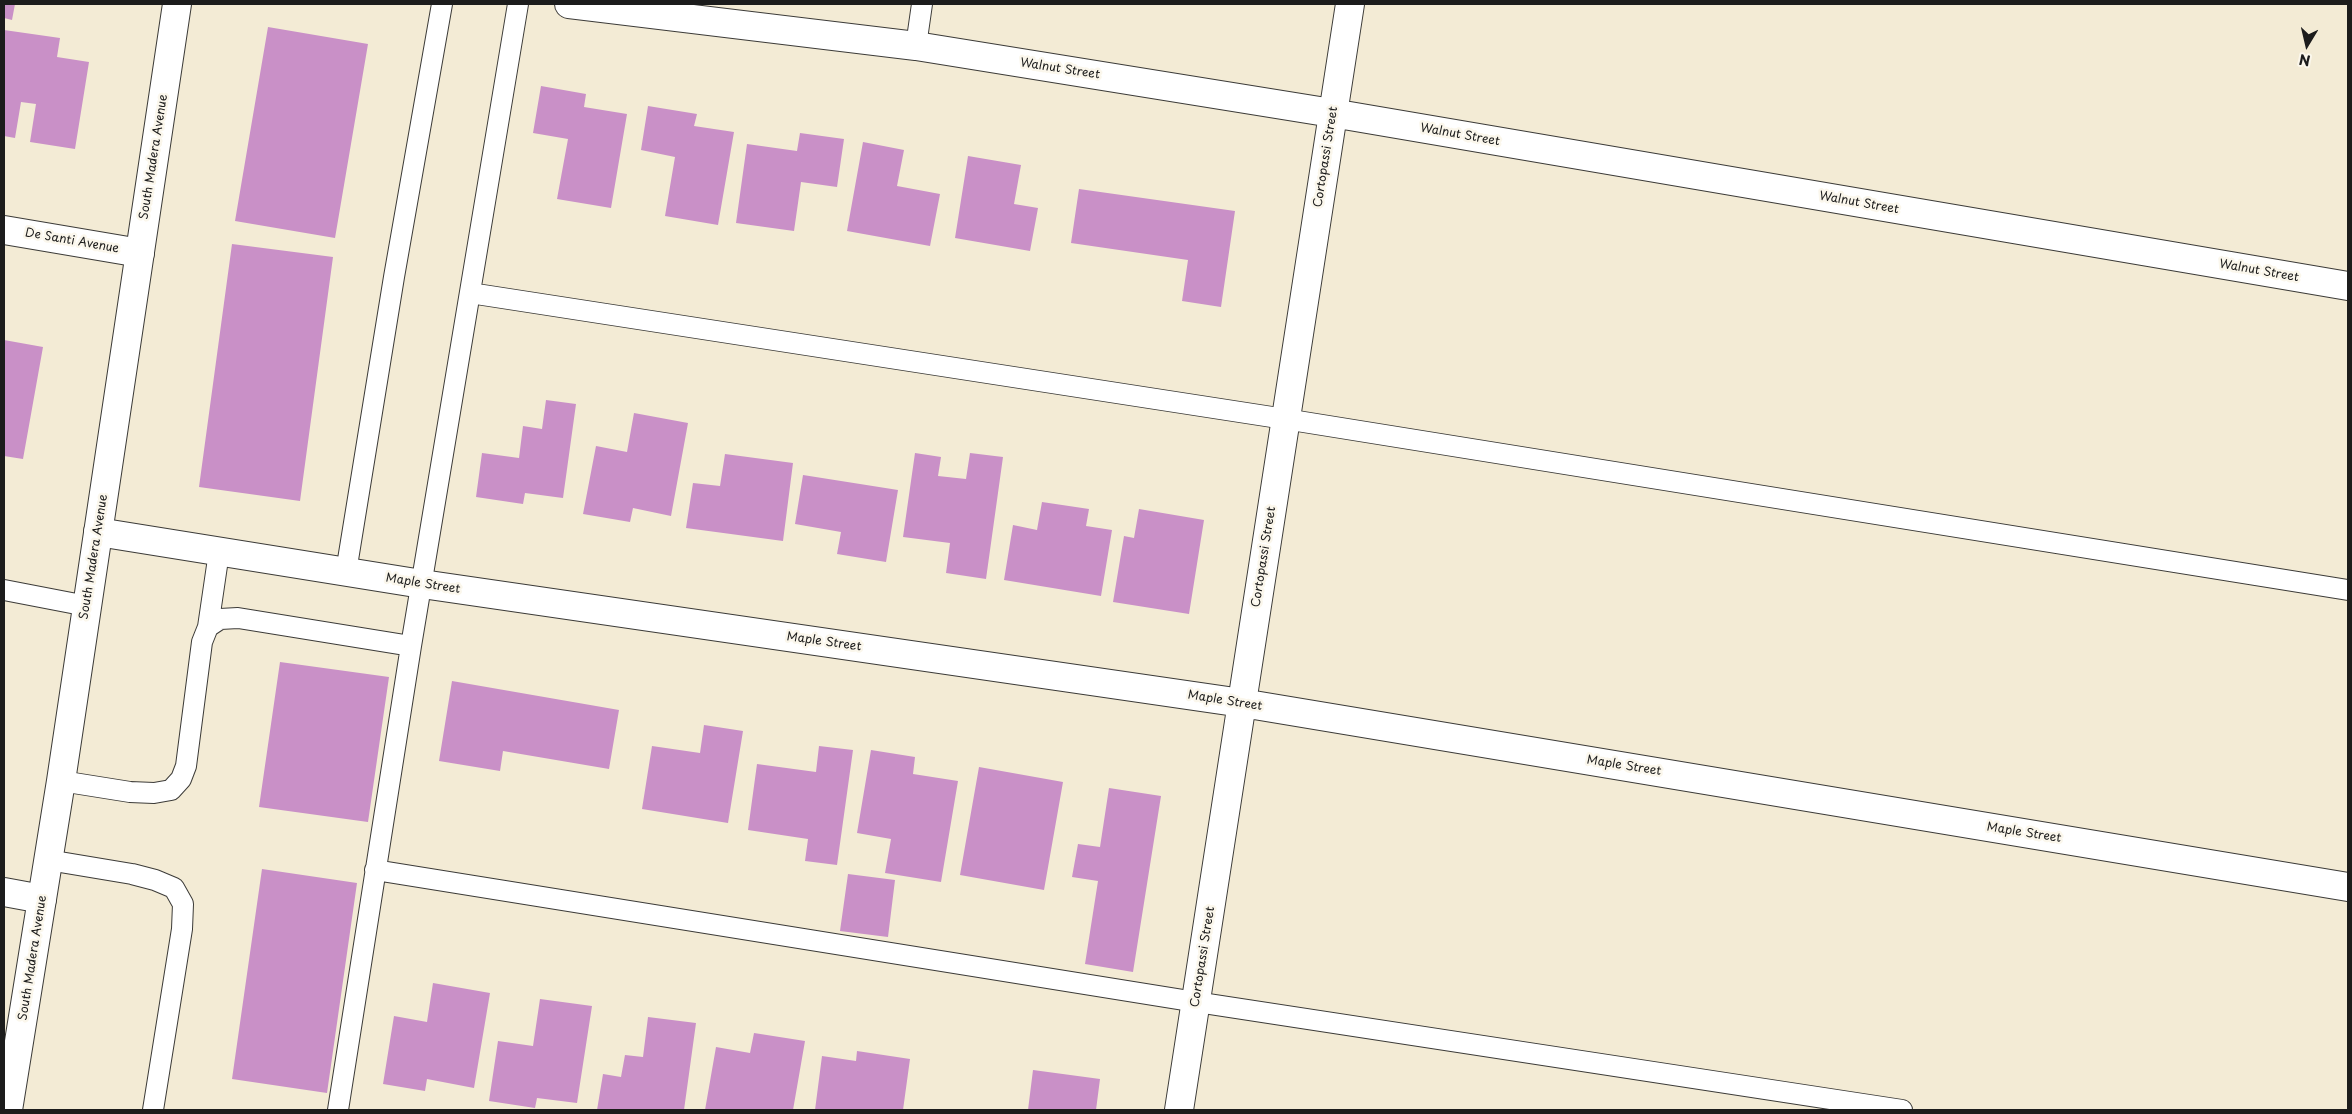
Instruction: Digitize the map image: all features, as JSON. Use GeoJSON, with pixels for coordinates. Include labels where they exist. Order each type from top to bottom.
{"type":"FeatureCollection","features":[{"type":"Feature","properties":{"kind":"street","name":"South Madera Avenue"},"geometry":{"type":"LineString","coordinates":[[8,1110],[61,781],[177,4]]}},
{"type":"Feature","properties":{"kind":"street","name":"Walnut Street"},"geometry":{"type":"LineString","coordinates":[[569,4],[916,46],[1332,113],[2348,286]]}},
{"type":"Feature","properties":{"kind":"street","name":"Cortopassi Street"},"geometry":{"type":"LineString","coordinates":[[1179,1110],[1350,4]]}},
{"type":"Feature","properties":{"kind":"street","name":"De Santi Avenue"},"geometry":{"type":"LineString","coordinates":[[4,230],[140,253]]}},
{"type":"Feature","properties":{"kind":"street","name":"Maple Street"},"geometry":{"type":"LineString","coordinates":[[98,532],[422,584],[1242,703],[2348,887]]}},
{"type":"Feature","properties":{"kind":"street"},"geometry":{"type":"LineString","coordinates":[[4,892],[42,899]]}},
{"type":"Feature","properties":{"kind":"lane"},"geometry":{"type":"LineString","coordinates":[[346,572],[394,277],[442,4]]}},
{"type":"Feature","properties":{"kind":"lane"},"geometry":{"type":"LineString","coordinates":[[338,1110],[411,646],[518,4]]}},
{"type":"Feature","properties":{"kind":"lane"},"geometry":{"type":"LineString","coordinates":[[916,46],[922,4]]}},
{"type":"Feature","properties":{"kind":"lane"},"geometry":{"type":"LineString","coordinates":[[470,292],[1286,419],[2348,590]]}},
{"type":"Feature","properties":{"kind":"lane"},"geometry":{"type":"LineString","coordinates":[[61,781],[130,792],[154,793],[171,790],[181,779],[186,766],[199,659],[208,627],[219,552]]}},
{"type":"Feature","properties":{"kind":"lane"},"geometry":{"type":"LineString","coordinates":[[4,590],[87,606]]}},
{"type":"Feature","properties":{"kind":"lane"},"geometry":{"type":"LineString","coordinates":[[208,627],[220,619],[238,618],[411,646]]}},
{"type":"Feature","properties":{"kind":"lane"},"geometry":{"type":"LineString","coordinates":[[48,860],[132,874],[155,880],[174,888],[183,904],[182,929],[153,1110]]}},
{"type":"Feature","properties":{"kind":"lane"},"geometry":{"type":"LineString","coordinates":[[375,870],[1196,1002],[1902,1110]]}},
{"type":"Feature","properties":{"kind":"building"},"geometry":{"type":"Polygon","coordinates":[[[4,4],[15,4],[12,20],[4,18],[4,4]]]}},
{"type":"Feature","properties":{"kind":"building"},"geometry":{"type":"Polygon","coordinates":[[[268,27],[368,44],[335,238],[235,221],[268,27]]]}},
{"type":"Feature","properties":{"kind":"building"},"geometry":{"type":"Polygon","coordinates":[[[4,30],[60,38],[57,57],[89,62],[75,149],[30,142],[36,104],[21,102],[15,138],[4,136],[4,30]]]}},
{"type":"Feature","properties":{"kind":"building"},"geometry":{"type":"Polygon","coordinates":[[[541,86],[586,94],[584,107],[627,114],[611,208],[557,199],[568,139],[533,133],[541,86]]]}},
{"type":"Feature","properties":{"kind":"building"},"geometry":{"type":"Polygon","coordinates":[[[648,106],[697,114],[694,126],[734,132],[718,225],[665,216],[675,157],[641,150],[648,106]]]}},
{"type":"Feature","properties":{"kind":"building"},"geometry":{"type":"Polygon","coordinates":[[[800,133],[844,139],[837,187],[801,182],[794,231],[736,223],[747,144],[797,151],[800,133]]]}},
{"type":"Feature","properties":{"kind":"building"},"geometry":{"type":"Polygon","coordinates":[[[863,142],[904,150],[897,186],[940,194],[930,246],[847,231],[863,142]]]}},
{"type":"Feature","properties":{"kind":"building"},"geometry":{"type":"Polygon","coordinates":[[[968,156],[1021,165],[1014,204],[1038,208],[1030,251],[955,238],[968,156]]]}},
{"type":"Feature","properties":{"kind":"building"},"geometry":{"type":"Polygon","coordinates":[[[1079,189],[1235,211],[1221,307],[1182,301],[1188,260],[1071,243],[1079,189]]]}},
{"type":"Feature","properties":{"kind":"building"},"geometry":{"type":"Polygon","coordinates":[[[232,244],[333,257],[300,501],[199,487],[232,244]]]}},
{"type":"Feature","properties":{"kind":"building"},"geometry":{"type":"Polygon","coordinates":[[[4,340],[43,347],[23,459],[4,456],[4,340]]]}},
{"type":"Feature","properties":{"kind":"building"},"geometry":{"type":"Polygon","coordinates":[[[546,400],[576,404],[563,498],[525,493],[523,504],[476,497],[482,453],[519,458],[523,426],[542,429],[546,400]]]}},
{"type":"Feature","properties":{"kind":"building"},"geometry":{"type":"Polygon","coordinates":[[[634,413],[688,423],[671,516],[633,508],[630,522],[583,514],[596,446],[627,452],[634,413]]]}},
{"type":"Feature","properties":{"kind":"building"},"geometry":{"type":"Polygon","coordinates":[[[915,453],[941,457],[938,476],[966,479],[970,453],[1003,457],[986,579],[946,573],[950,543],[903,537],[915,453]]]}},
{"type":"Feature","properties":{"kind":"building"},"geometry":{"type":"Polygon","coordinates":[[[725,454],[793,463],[783,541],[686,528],[693,483],[720,486],[725,454]]]}},
{"type":"Feature","properties":{"kind":"building"},"geometry":{"type":"Polygon","coordinates":[[[803,475],[898,490],[886,562],[837,554],[841,532],[795,524],[803,475]]]}},
{"type":"Feature","properties":{"kind":"building"},"geometry":{"type":"Polygon","coordinates":[[[1042,502],[1089,509],[1086,526],[1112,530],[1101,596],[1004,580],[1013,525],[1037,530],[1042,502]]]}},
{"type":"Feature","properties":{"kind":"building"},"geometry":{"type":"Polygon","coordinates":[[[1139,509],[1204,520],[1189,614],[1113,602],[1124,536],[1134,538],[1139,509]]]}},
{"type":"Feature","properties":{"kind":"building"},"geometry":{"type":"Polygon","coordinates":[[[280,662],[389,677],[368,822],[259,807],[280,662]]]}},
{"type":"Feature","properties":{"kind":"building"},"geometry":{"type":"Polygon","coordinates":[[[452,681],[619,710],[609,769],[503,751],[500,771],[439,761],[452,681]]]}},
{"type":"Feature","properties":{"kind":"building"},"geometry":{"type":"Polygon","coordinates":[[[704,725],[743,731],[728,823],[642,809],[652,746],[700,753],[704,725]]]}},
{"type":"Feature","properties":{"kind":"building"},"geometry":{"type":"Polygon","coordinates":[[[819,746],[853,750],[837,865],[805,861],[808,839],[748,830],[757,764],[816,772],[819,746]]]}},
{"type":"Feature","properties":{"kind":"building"},"geometry":{"type":"Polygon","coordinates":[[[871,750],[915,757],[913,774],[958,781],[941,882],[885,873],[891,839],[857,833],[871,750]]]}},
{"type":"Feature","properties":{"kind":"building"},"geometry":{"type":"Polygon","coordinates":[[[979,767],[1063,782],[1044,890],[960,875],[979,767]]]}},
{"type":"Feature","properties":{"kind":"building"},"geometry":{"type":"Polygon","coordinates":[[[1109,788],[1161,796],[1133,972],[1085,964],[1098,881],[1072,877],[1078,844],[1100,847],[1109,788]]]}},
{"type":"Feature","properties":{"kind":"building"},"geometry":{"type":"Polygon","coordinates":[[[262,869],[357,883],[327,1093],[232,1079],[262,869]]]}},
{"type":"Feature","properties":{"kind":"building"},"geometry":{"type":"Polygon","coordinates":[[[848,874],[895,880],[888,937],[840,931],[848,874]]]}},
{"type":"Feature","properties":{"kind":"building"},"geometry":{"type":"Polygon","coordinates":[[[433,983],[490,993],[474,1088],[427,1079],[425,1091],[383,1084],[394,1016],[427,1022],[433,983]]]}},
{"type":"Feature","properties":{"kind":"building"},"geometry":{"type":"Polygon","coordinates":[[[540,999],[592,1006],[577,1103],[537,1098],[535,1108],[489,1101],[498,1041],[533,1046],[540,999]]]}},
{"type":"Feature","properties":{"kind":"building"},"geometry":{"type":"Polygon","coordinates":[[[648,1017],[696,1023],[684,1110],[597,1110],[603,1074],[621,1077],[625,1055],[643,1057],[648,1017]]]}},
{"type":"Feature","properties":{"kind":"building"},"geometry":{"type":"Polygon","coordinates":[[[754,1033],[805,1041],[793,1110],[705,1110],[716,1047],[750,1053],[754,1033]]]}},
{"type":"Feature","properties":{"kind":"building"},"geometry":{"type":"Polygon","coordinates":[[[857,1051],[910,1059],[903,1110],[815,1110],[822,1056],[856,1061],[857,1051]]]}},
{"type":"Feature","properties":{"kind":"building"},"geometry":{"type":"Polygon","coordinates":[[[1033,1070],[1100,1079],[1096,1110],[1028,1110],[1033,1070]]]}}]}
